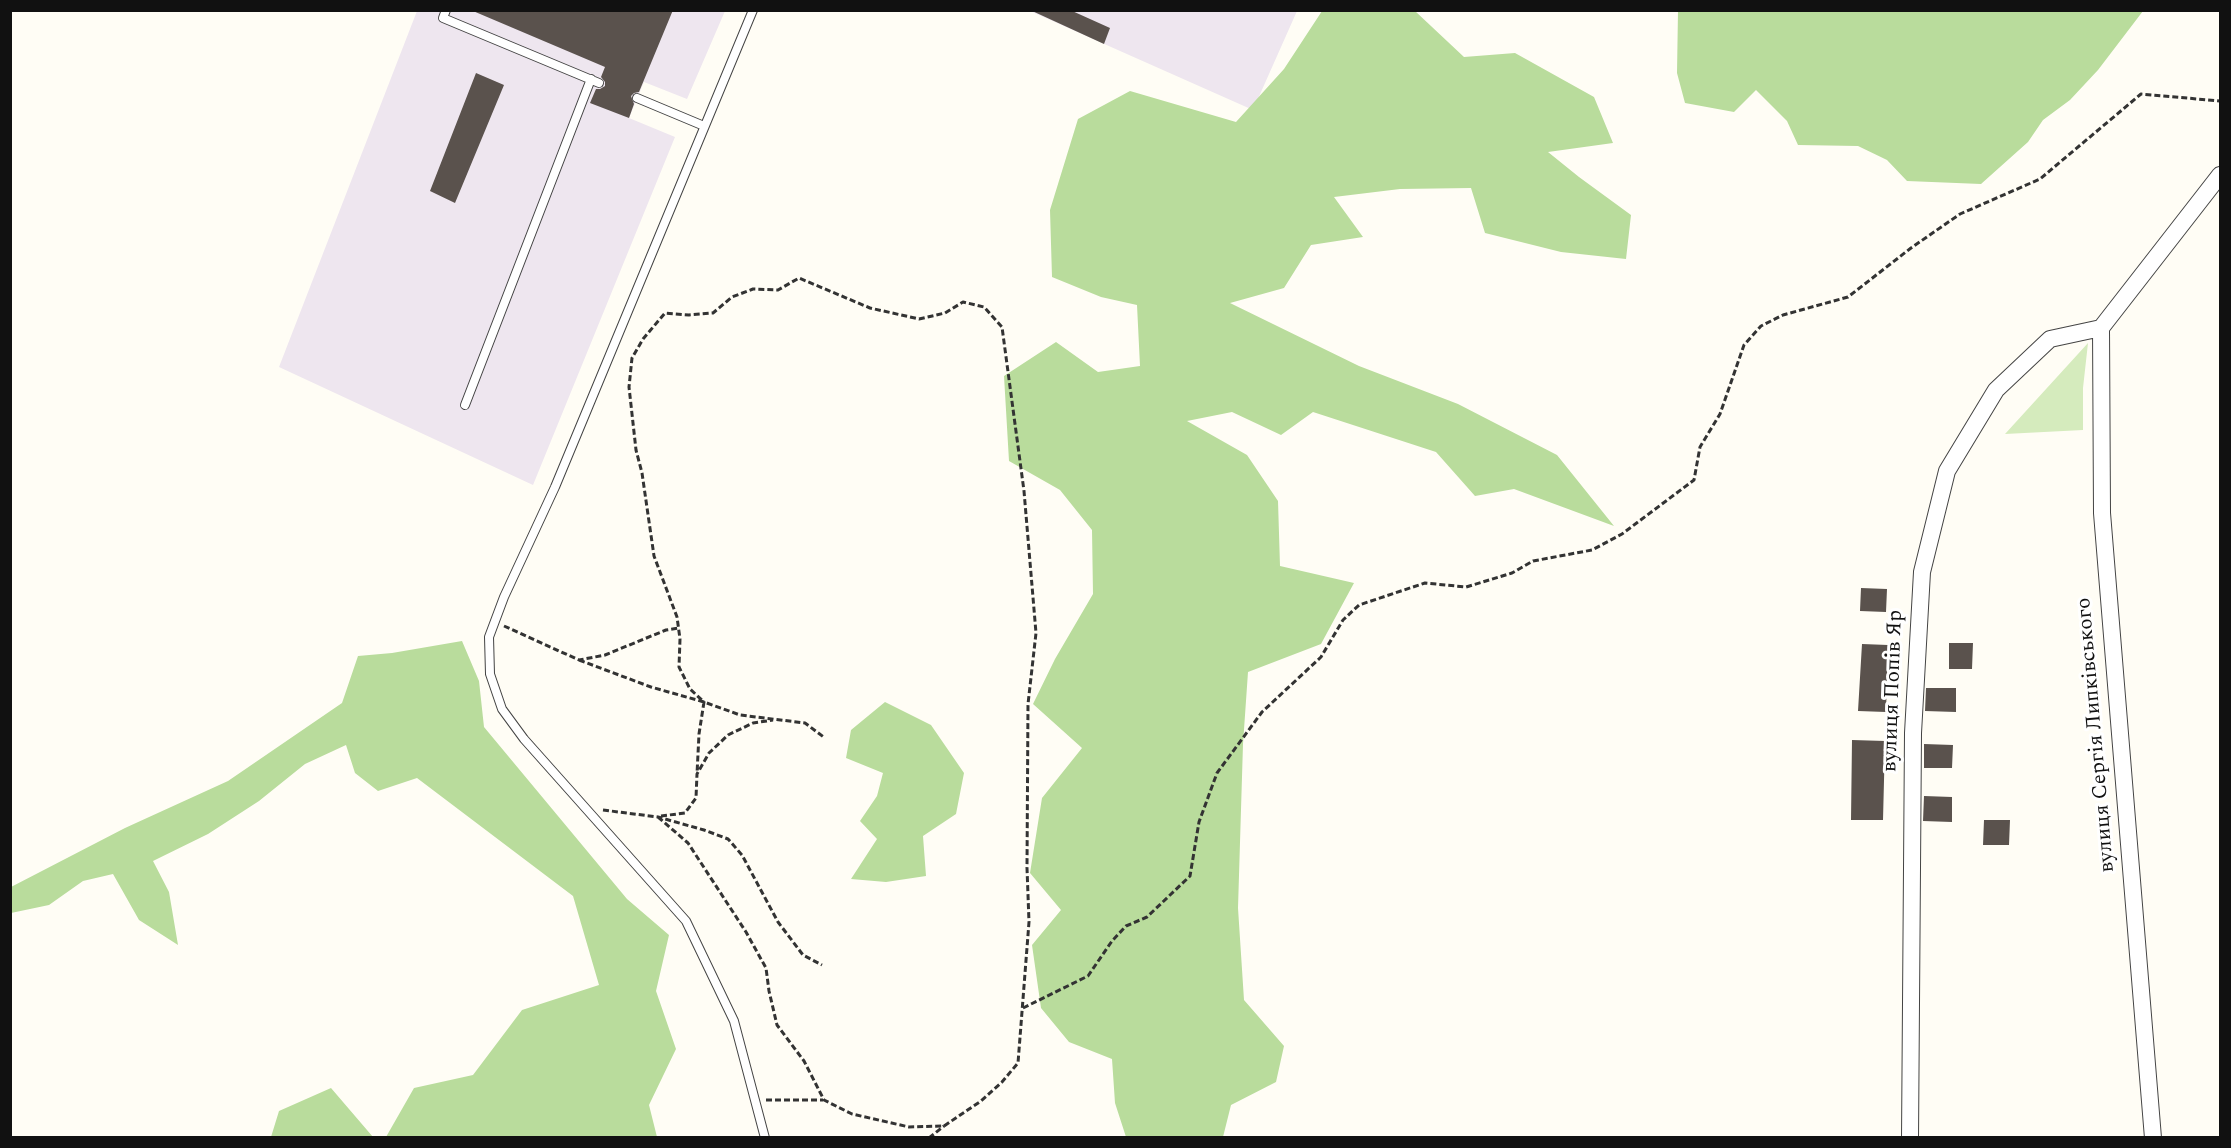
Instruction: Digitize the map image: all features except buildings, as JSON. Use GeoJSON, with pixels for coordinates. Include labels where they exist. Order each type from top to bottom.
{"type":"FeatureCollection","features":[{"type":"Feature","properties":{"kind":"street"},"geometry":{"type":"LineString","coordinates":[[2101,328],[2220,175]]}},
{"type":"Feature","properties":{"kind":"street","name":"вулиця Попів Яр"},"geometry":{"type":"LineString","coordinates":[[1910,1137],[1913,733],[1922,572],[1947,471],[1996,390],[2050,339],[2101,328]]}},
{"type":"Feature","properties":{"kind":"street","name":"вулиця Сергія Липківського"},"geometry":{"type":"LineString","coordinates":[[2101,328],[2102,513],[2153,1137]]}},
{"type":"Feature","properties":{"kind":"lane"},"geometry":{"type":"LineString","coordinates":[[446,10],[443,18],[595,81],[465,405]]}},
{"type":"Feature","properties":{"kind":"lane"},"geometry":{"type":"LineString","coordinates":[[753,10],[555,487],[489,637],[490,674],[502,709],[524,739],[686,921],[734,1021],[765,1137]]}},
{"type":"Feature","properties":{"kind":"lane"},"geometry":{"type":"LineString","coordinates":[[637,98],[704,126]]}},
{"type":"Feature","properties":{"kind":"path"},"geometry":{"type":"LineString","coordinates":[[1023,1008],[1088,976],[1112,941],[1126,926],[1148,917],[1190,876],[1199,822],[1217,773],[1262,712],[1321,657],[1343,620],[1359,605],[1425,584],[1466,587],[1512,573],[1533,561],[1592,550],[1622,534],[1694,480],[1700,447],[1720,414],[1744,345],[1761,326],[1783,315],[1848,297],[1911,248],[1960,214],[2040,179],[2141,94],[2220,101]]}},
{"type":"Feature","properties":{"kind":"path"},"geometry":{"type":"LineString","coordinates":[[705,702],[690,689],[679,667],[681,639],[677,617],[654,556],[642,473],[636,450],[629,387],[632,357],[643,339],[665,313],[689,315],[712,313],[732,297],[753,289],[778,290],[799,278],[870,308],[919,319],[945,312],[963,302],[984,308],[1002,327],[1024,491],[1036,633],[1028,704],[1029,922],[1018,1063],[981,1101],[928,1137]]}},
{"type":"Feature","properties":{"kind":"path"},"geometry":{"type":"LineString","coordinates":[[495,622],[579,660],[651,687],[705,702],[740,715],[805,723],[825,738]]}},
{"type":"Feature","properties":{"kind":"path"},"geometry":{"type":"LineString","coordinates":[[579,660],[605,655],[666,630],[679,628]]}},
{"type":"Feature","properties":{"kind":"path"},"geometry":{"type":"LineString","coordinates":[[658,817],[685,813],[696,798],[699,734],[705,702]]}},
{"type":"Feature","properties":{"kind":"path"},"geometry":{"type":"LineString","coordinates":[[697,774],[709,753],[728,735],[753,723],[777,719]]}},
{"type":"Feature","properties":{"kind":"path"},"geometry":{"type":"LineString","coordinates":[[581,803],[602,810],[658,817],[728,839],[742,855],[778,922],[803,955],[822,965]]}},
{"type":"Feature","properties":{"kind":"path"},"geometry":{"type":"LineString","coordinates":[[658,817],[688,843],[746,932],[766,968],[777,1025],[804,1061],[824,1100]]}},
{"type":"Feature","properties":{"kind":"path"},"geometry":{"type":"LineString","coordinates":[[756,1100],[824,1100],[852,1114],[909,1127],[944,1126]]}},
{"type":"Feature","properties":{"kind":"shaded area"},"geometry":{"type":"Polygon","coordinates":[[[417,11],[725,11],[687,99],[644,82],[629,118],[675,137],[533,485],[279,367],[417,11]]]}},
{"type":"Feature","properties":{"kind":"shaded area"},"geometry":{"type":"Polygon","coordinates":[[[1030,11],[1297,11],[1253,110],[1030,11]]]}},
{"type":"Feature","properties":{"kind":"green space"},"geometry":{"type":"Polygon","coordinates":[[[1678,10],[2143,11],[2098,70],[2070,100],[2043,120],[2028,142],[1981,184],[1907,181],[1887,160],[1858,146],[1798,145],[1787,121],[1756,90],[1734,112],[1685,103],[1677,73],[1678,10]]]}},
{"type":"Feature","properties":{"kind":"green space"},"geometry":{"type":"Polygon","coordinates":[[[1322,11],[1415,11],[1464,57],[1515,53],[1594,97],[1613,143],[1548,152],[1631,215],[1626,259],[1561,252],[1485,233],[1471,188],[1400,189],[1334,197],[1363,237],[1311,245],[1284,288],[1230,303],[1359,366],[1458,404],[1557,455],[1614,526],[1514,489],[1475,496],[1436,452],[1313,412],[1281,435],[1232,412],[1187,421],[1247,455],[1278,501],[1280,566],[1354,583],[1321,644],[1248,672],[1243,744],[1238,908],[1244,1000],[1284,1046],[1276,1082],[1231,1105],[1223,1137],[1126,1137],[1115,1103],[1112,1059],[1069,1042],[1041,1008],[1032,945],[1061,910],[1030,873],[1042,798],[1082,748],[1033,704],[1055,659],[1093,594],[1092,530],[1060,490],[1009,461],[1004,376],[1056,342],[1098,372],[1140,366],[1137,305],[1101,297],[1052,277],[1050,210],[1078,119],[1130,91],[1236,122],[1284,69],[1322,11]]]}},
{"type":"Feature","properties":{"kind":"green space"},"geometry":{"type":"Polygon","coordinates":[[[2088,343],[2083,388],[2083,430],[2005,434],[2088,343]]]}},
{"type":"Feature","properties":{"kind":"green space"},"geometry":{"type":"Polygon","coordinates":[[[462,641],[479,681],[484,727],[627,899],[669,935],[656,991],[676,1049],[649,1105],[657,1137],[386,1137],[414,1088],[473,1075],[522,1010],[599,985],[573,896],[417,778],[378,791],[355,773],[346,745],[305,764],[259,801],[208,834],[153,861],[169,892],[178,945],[139,920],[113,874],[83,881],[49,905],[11,913],[11,887],[125,828],[228,781],[342,703],[358,656],[392,653],[462,641]]]}},
{"type":"Feature","properties":{"kind":"green space"},"geometry":{"type":"Polygon","coordinates":[[[885,702],[931,725],[964,773],[956,814],[923,836],[926,876],[886,882],[851,879],[877,839],[860,821],[877,796],[883,773],[846,758],[851,730],[885,702]]]}},
{"type":"Feature","properties":{"kind":"green space"},"geometry":{"type":"Polygon","coordinates":[[[331,1088],[373,1137],[271,1137],[279,1111],[331,1088]]]}}]}
